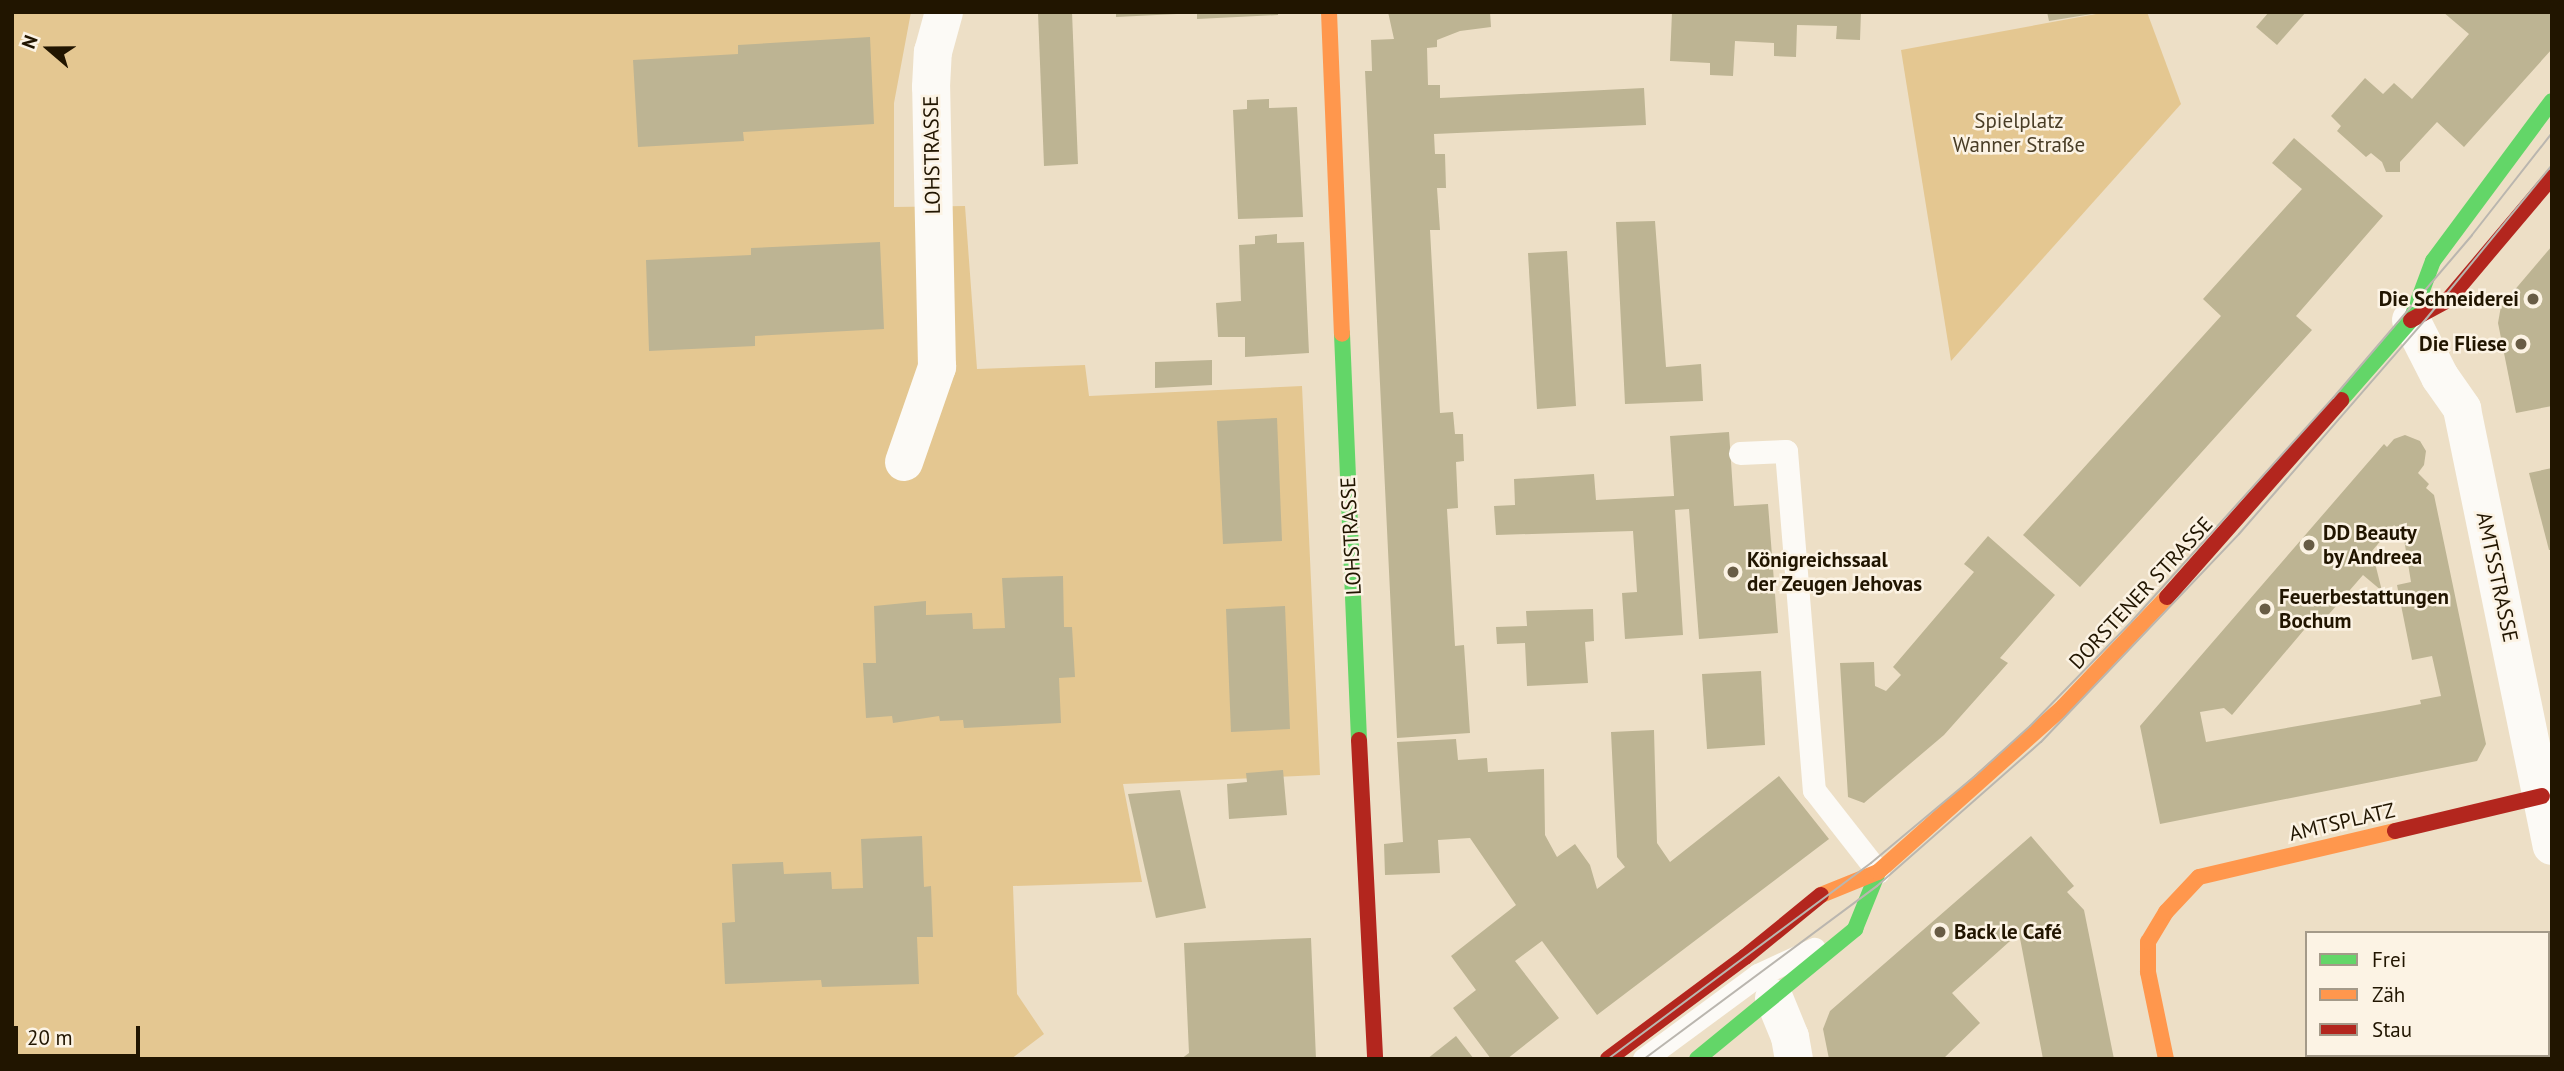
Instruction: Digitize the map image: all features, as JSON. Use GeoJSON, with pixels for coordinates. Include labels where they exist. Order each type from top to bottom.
{"type":"FeatureCollection","features":[{"type":"Feature","properties":{"kind":"main road","name":"LOHSTRASSE"},"geometry":{"type":"LineString","coordinates":[[1329,12],[1366,903],[1375,1059]]}},
{"type":"Feature","properties":{"kind":"main road","name":"DORSTENER STRASSE"},"geometry":{"type":"LineString","coordinates":[[1697,1059],[1823,893],[1878,872],[2041,728],[2133,635],[2222,539],[2411,320],[2433,261],[2552,101]]}},
{"type":"Feature","properties":{"kind":"main road","name":"DORSTENER STRASSE"},"geometry":{"type":"LineString","coordinates":[[2411,320],[2448,300],[2552,177]]}},
{"type":"Feature","properties":{"kind":"main road","name":"AMTSPLATZ"},"geometry":{"type":"LineString","coordinates":[[2166,1059],[2148,972],[2148,942],[2166,912],[2199,877],[2542,796]]}},
{"type":"Feature","properties":{"kind":"main road","name":"DORSTENER STRASSE"},"geometry":{"type":"LineString","coordinates":[[1855,929],[1878,872]]}},
{"type":"Feature","properties":{"kind":"main road","name":"DORSTENER STRASSE"},"geometry":{"type":"LineString","coordinates":[[1608,1059],[1759,977]]}},
{"type":"Feature","properties":{"kind":"street","name":"LOHSTRASSE"},"geometry":{"type":"LineString","coordinates":[[904,462],[937,367],[930,87],[933,52],[944,12]]}},
{"type":"Feature","properties":{"kind":"street","name":"AMTSSTRASSE"},"geometry":{"type":"LineString","coordinates":[[2411,320],[2440,377],[2462,409],[2552,846]]}},
{"type":"Feature","properties":{"kind":"street"},"geometry":{"type":"LineString","coordinates":[[1759,977],[1790,1037],[1794,1059]]}},
{"type":"Feature","properties":{"kind":"lane"},"geometry":{"type":"LineString","coordinates":[[1740,453],[1786,451],[1814,790],[1878,872]]}},
{"type":"Feature","properties":{"kind":"lane"},"geometry":{"type":"LineString","coordinates":[[1644,1059],[1759,977],[1855,929]]}},
{"type":"Feature","properties":{"kind":"green space"},"geometry":{"type":"Polygon","coordinates":[[[12,12],[911,12],[894,103],[894,207],[965,206],[977,369],[1085,365],[1089,396],[1302,386],[1320,775],[1123,784],[1142,882],[1013,886],[1017,994],[1044,1034],[1011,1059],[12,1059],[12,12]]]}},
{"type":"Feature","properties":{"kind":"green space","name":"Spielplatz Wanner Straße"},"geometry":{"type":"Polygon","coordinates":[[[2107,12],[2147,12],[2181,104],[1951,361],[1901,50],[2107,12]]]}},
{"type":"Feature","properties":{"kind":"building"},"geometry":{"type":"Polygon","coordinates":[[[1038,12],[1072,12],[1078,164],[1044,166],[1038,12]]]}},
{"type":"Feature","properties":{"kind":"building"},"geometry":{"type":"Polygon","coordinates":[[[1116,12],[1177,12],[1177,14],[1116,17],[1116,12]]]}},
{"type":"Feature","properties":{"kind":"building"},"geometry":{"type":"Polygon","coordinates":[[[1197,12],[1278,12],[1278,15],[1197,19],[1197,12]]]}},
{"type":"Feature","properties":{"kind":"building"},"geometry":{"type":"Polygon","coordinates":[[[1388,12],[1490,12],[1491,27],[1460,31],[1437,40],[1437,47],[1427,48],[1428,85],[1440,85],[1440,98],[1644,88],[1646,125],[1434,134],[1435,154],[1445,154],[1446,188],[1437,188],[1440,230],[1430,230],[1440,413],[1453,412],[1455,434],[1463,434],[1464,461],[1456,462],[1458,508],[1447,509],[1455,646],[1464,645],[1470,733],[1397,738],[1365,71],[1372,71],[1371,40],[1394,39],[1388,12]]]}},
{"type":"Feature","properties":{"kind":"building"},"geometry":{"type":"Polygon","coordinates":[[[1672,12],[1861,12],[1860,40],[1836,39],[1837,26],[1797,25],[1796,57],[1774,56],[1774,43],[1735,41],[1733,76],[1710,75],[1710,63],[1670,61],[1672,12]]]}},
{"type":"Feature","properties":{"kind":"building"},"geometry":{"type":"Polygon","coordinates":[[[2047,12],[2092,12],[2092,14],[2049,21],[2047,12]]]}},
{"type":"Feature","properties":{"kind":"building"},"geometry":{"type":"Polygon","coordinates":[[[2269,12],[2306,12],[2277,45],[2256,27],[2269,12]]]}},
{"type":"Feature","properties":{"kind":"building"},"geometry":{"type":"Polygon","coordinates":[[[2443,12],[2552,12],[2552,49],[2464,147],[2437,122],[2400,162],[2400,172],[2386,172],[2382,162],[2371,153],[2366,157],[2337,131],[2341,126],[2331,116],[2365,78],[2383,94],[2394,83],[2412,99],[2469,34],[2443,12]]]}},
{"type":"Feature","properties":{"kind":"building"},"geometry":{"type":"Polygon","coordinates":[[[870,37],[874,124],[743,132],[744,141],[638,147],[633,60],[738,54],[738,45],[870,37]]]}},
{"type":"Feature","properties":{"kind":"building"},"geometry":{"type":"Polygon","coordinates":[[[1269,99],[1269,108],[1297,107],[1303,217],[1238,219],[1233,110],[1247,109],[1247,100],[1269,99]]]}},
{"type":"Feature","properties":{"kind":"building"},"geometry":{"type":"Polygon","coordinates":[[[2294,138],[2383,216],[2296,316],[2312,330],[2080,587],[2023,535],[2221,316],[2203,299],[2302,189],[2272,163],[2294,138]]]}},
{"type":"Feature","properties":{"kind":"building"},"geometry":{"type":"Polygon","coordinates":[[[1655,221],[1666,367],[1701,364],[1703,401],[1625,404],[1616,222],[1655,221]]]}},
{"type":"Feature","properties":{"kind":"building"},"geometry":{"type":"Polygon","coordinates":[[[1277,234],[1277,243],[1304,242],[1309,353],[1245,357],[1245,337],[1218,337],[1216,303],[1241,301],[1239,245],[1255,244],[1255,236],[1277,234]]]}},
{"type":"Feature","properties":{"kind":"building"},"geometry":{"type":"Polygon","coordinates":[[[880,242],[884,329],[755,336],[755,346],[649,351],[646,260],[751,255],[751,248],[880,242]]]}},
{"type":"Feature","properties":{"kind":"building"},"geometry":{"type":"Polygon","coordinates":[[[2552,246],[2552,406],[2516,413],[2498,323],[2501,306],[2552,246]]]}},
{"type":"Feature","properties":{"kind":"building"},"geometry":{"type":"Polygon","coordinates":[[[1567,251],[1576,406],[1537,409],[1528,253],[1567,251]]]}},
{"type":"Feature","properties":{"kind":"building"},"geometry":{"type":"Polygon","coordinates":[[[1212,360],[1212,385],[1155,388],[1155,362],[1212,360]]]}},
{"type":"Feature","properties":{"kind":"building"},"geometry":{"type":"Polygon","coordinates":[[[1277,418],[1282,541],[1223,544],[1217,421],[1277,418]]]}},
{"type":"Feature","properties":{"kind":"building"},"geometry":{"type":"Polygon","coordinates":[[[1729,432],[1734,506],[1768,504],[1778,633],[1699,639],[1689,509],[1675,510],[1683,635],[1625,639],[1622,593],[1637,592],[1633,531],[1496,535],[1494,506],[1515,505],[1514,479],[1594,474],[1596,500],[1674,496],[1670,436],[1729,432]]]}},
{"type":"Feature","properties":{"kind":"building"},"geometry":{"type":"Polygon","coordinates":[[[2405,435],[2420,441],[2426,451],[2424,465],[2418,473],[2429,484],[2426,488],[2434,495],[2486,744],[2477,761],[2160,824],[2140,726],[2384,444],[2387,447],[2394,439],[2405,435]],[[2394,525],[2372,551],[2382,591],[2363,575],[2316,629],[2309,624],[2232,715],[2224,708],[2200,712],[2206,742],[2421,704],[2420,700],[2441,696],[2432,656],[2412,660],[2397,585],[2411,582],[2403,533],[2394,525]]]}},
{"type":"Feature","properties":{"kind":"building"},"geometry":{"type":"Polygon","coordinates":[[[2552,468],[2552,550],[2549,550],[2529,473],[2552,468]]]}},
{"type":"Feature","properties":{"kind":"building"},"geometry":{"type":"Polygon","coordinates":[[[1988,536],[2055,595],[2000,658],[2008,663],[1944,735],[1864,803],[1848,797],[1840,663],[1874,662],[1875,686],[1886,691],[1901,675],[1893,667],[1974,572],[1964,564],[1988,536]]]}},
{"type":"Feature","properties":{"kind":"building"},"geometry":{"type":"Polygon","coordinates":[[[1063,576],[1064,627],[1072,627],[1075,677],[1059,678],[1061,723],[964,728],[963,720],[940,721],[939,716],[893,723],[892,716],[866,718],[863,663],[876,663],[874,606],[926,601],[926,615],[972,613],[973,629],[1005,628],[1002,578],[1063,576]]]}},
{"type":"Feature","properties":{"kind":"building"},"geometry":{"type":"Polygon","coordinates":[[[1285,606],[1290,729],[1231,732],[1226,609],[1285,606]]]}},
{"type":"Feature","properties":{"kind":"building"},"geometry":{"type":"Polygon","coordinates":[[[1593,609],[1594,641],[1585,642],[1588,683],[1527,686],[1525,643],[1497,644],[1496,627],[1527,626],[1526,611],[1593,609]]]}},
{"type":"Feature","properties":{"kind":"building"},"geometry":{"type":"Polygon","coordinates":[[[1761,671],[1765,745],[1707,749],[1702,674],[1761,671]]]}},
{"type":"Feature","properties":{"kind":"building"},"geometry":{"type":"Polygon","coordinates":[[[1654,730],[1657,843],[1670,862],[1779,776],[1829,839],[1597,1015],[1542,941],[1515,961],[1559,1018],[1507,1059],[1491,1059],[1453,1008],[1476,990],[1451,956],[1516,905],[1470,838],[1438,840],[1440,873],[1385,875],[1384,844],[1403,842],[1397,742],[1456,739],[1458,760],[1487,758],[1488,772],[1544,769],[1545,835],[1557,857],[1575,844],[1590,865],[1597,889],[1625,867],[1617,857],[1611,732],[1654,730]]]}},
{"type":"Feature","properties":{"kind":"building"},"geometry":{"type":"Polygon","coordinates":[[[1283,770],[1287,815],[1229,819],[1227,784],[1247,782],[1246,773],[1283,770]]]}},
{"type":"Feature","properties":{"kind":"building"},"geometry":{"type":"Polygon","coordinates":[[[1180,790],[1206,908],[1156,918],[1128,794],[1180,790]]]}},
{"type":"Feature","properties":{"kind":"building"},"geometry":{"type":"Polygon","coordinates":[[[922,836],[924,887],[931,886],[933,937],[917,937],[919,984],[822,987],[821,980],[725,984],[722,923],[735,922],[732,864],[783,862],[784,874],[831,872],[832,889],[863,888],[861,839],[922,836]]]}},
{"type":"Feature","properties":{"kind":"building"},"geometry":{"type":"Polygon","coordinates":[[[2031,836],[2074,886],[2067,892],[2084,910],[2114,1059],[2043,1059],[2019,933],[1952,993],[1980,1023],[1943,1059],[1829,1059],[1823,1029],[1830,1011],[2031,836]]]}},
{"type":"Feature","properties":{"kind":"building"},"geometry":{"type":"Polygon","coordinates":[[[1311,938],[1316,1059],[1181,1059],[1189,1053],[1184,943],[1311,938]]]}},
{"type":"Feature","properties":{"kind":"building"},"geometry":{"type":"Polygon","coordinates":[[[1456,1036],[1474,1059],[1427,1059],[1456,1036]]]}},
{"type":"Feature","properties":{"kind":"tram line"},"geometry":{"type":"LineString","coordinates":[[1608,1059],[1871,863],[2030,726],[2132,621],[2333,398],[2472,235],[2552,133]]}},
{"type":"Feature","properties":{"kind":"tram line"},"geometry":{"type":"LineString","coordinates":[[1644,1059],[1877,886],[2041,742],[2239,534],[2426,319],[2552,165]]}},
{"type":"Feature","properties":{"kind":"traffic: fast"},"geometry":{"type":"LineString","coordinates":[[2341,400],[2411,320],[2433,261],[2552,101]]}},
{"type":"Feature","properties":{"kind":"traffic: fast"},"geometry":{"type":"LineString","coordinates":[[1342,334],[1359,740]]}},
{"type":"Feature","properties":{"kind":"traffic: fast"},"geometry":{"type":"LineString","coordinates":[[1697,1059],[1855,929],[1878,872]]}},
{"type":"Feature","properties":{"kind":"traffic: slow"},"geometry":{"type":"LineString","coordinates":[[1329,12],[1342,334]]}},
{"type":"Feature","properties":{"kind":"traffic: slow"},"geometry":{"type":"LineString","coordinates":[[1821,895],[1878,872],[2063,707],[2167,597]]}},
{"type":"Feature","properties":{"kind":"traffic: slow"},"geometry":{"type":"LineString","coordinates":[[2166,1059],[2148,972],[2148,942],[2166,912],[2199,877],[2395,831]]}},
{"type":"Feature","properties":{"kind":"traffic: jam"},"geometry":{"type":"LineString","coordinates":[[2411,320],[2448,300],[2552,177]]}},
{"type":"Feature","properties":{"kind":"traffic: jam"},"geometry":{"type":"LineString","coordinates":[[2167,597],[2341,400]]}},
{"type":"Feature","properties":{"kind":"traffic: jam"},"geometry":{"type":"LineString","coordinates":[[1359,740],[1375,1059]]}},
{"type":"Feature","properties":{"kind":"traffic: jam"},"geometry":{"type":"LineString","coordinates":[[2395,831],[2542,796]]}},
{"type":"Feature","properties":{"kind":"traffic: jam"},"geometry":{"type":"LineString","coordinates":[[1608,1059],[1745,957],[1821,895]]}},
{"type":"Feature","properties":{"kind":"place","name":"Die Schneiderei"},"geometry":{"type":"Point","coordinates":[2533,299]}},
{"type":"Feature","properties":{"kind":"place","name":"Die Fliese"},"geometry":{"type":"Point","coordinates":[2521,344]}},
{"type":"Feature","properties":{"kind":"place","name":"DD Beauty by Andreea"},"geometry":{"type":"Point","coordinates":[2309,545]}},
{"type":"Feature","properties":{"kind":"place","name":"Königreichssaal der Zeugen Jehovas"},"geometry":{"type":"Point","coordinates":[1733,572]}},
{"type":"Feature","properties":{"kind":"place","name":"Feuerbestattungen Bochum"},"geometry":{"type":"Point","coordinates":[2265,609]}},
{"type":"Feature","properties":{"kind":"place","name":"Back le Café"},"geometry":{"type":"Point","coordinates":[1940,932]}}]}
